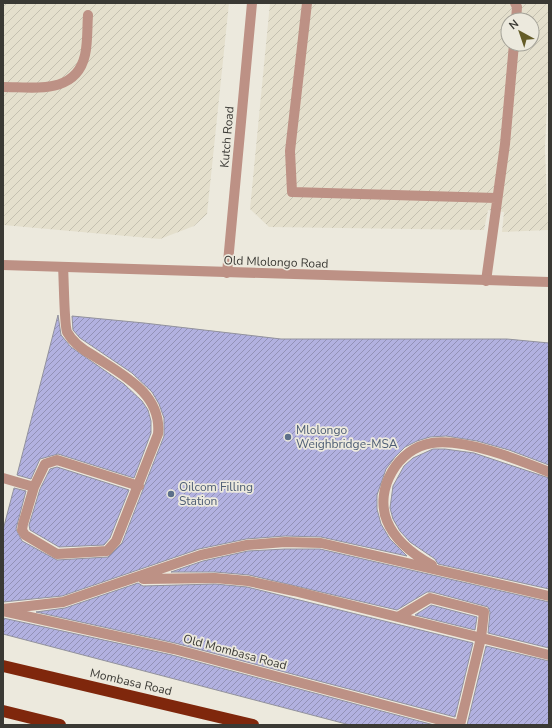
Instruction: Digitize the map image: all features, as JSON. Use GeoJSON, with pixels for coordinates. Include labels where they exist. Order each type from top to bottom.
{"type":"FeatureCollection","features":[{"type":"Feature","properties":{"kind":"highway","name":"Mombasa Road"},"geometry":{"type":"LineString","coordinates":[[3,666],[253,725]]}},
{"type":"Feature","properties":{"kind":"highway"},"geometry":{"type":"LineString","coordinates":[[3,711],[60,725]]}},
{"type":"Feature","properties":{"kind":"street","name":"Kutch Road"},"geometry":{"type":"LineString","coordinates":[[227,273],[252,3]]}},
{"type":"Feature","properties":{"kind":"street"},"geometry":{"type":"LineString","coordinates":[[307,3],[290,152],[292,192],[496,198]]}},
{"type":"Feature","properties":{"kind":"street"},"geometry":{"type":"LineString","coordinates":[[3,87],[41,87],[59,85],[75,77],[85,55],[88,15]]}},
{"type":"Feature","properties":{"kind":"street"},"geometry":{"type":"LineString","coordinates":[[486,281],[496,198],[505,144],[513,52]]}},
{"type":"Feature","properties":{"kind":"street","name":"Old Mlolongo Road"},"geometry":{"type":"LineString","coordinates":[[3,265],[549,282]]}},
{"type":"Feature","properties":{"kind":"street"},"geometry":{"type":"LineString","coordinates":[[63,267],[66,330],[72,340],[81,348],[133,382],[145,394],[158,414],[158,434],[139,486],[112,547],[107,551],[62,555],[56,554],[25,535],[22,530],[34,487],[45,464],[56,460],[139,486]]}},
{"type":"Feature","properties":{"kind":"street"},"geometry":{"type":"LineString","coordinates":[[442,571],[422,560],[406,547],[393,532],[387,520],[383,503],[386,486],[395,467],[409,452],[432,443],[458,443],[520,461],[549,472]]}},
{"type":"Feature","properties":{"kind":"street"},"geometry":{"type":"LineString","coordinates":[[3,478],[34,487]]}},
{"type":"Feature","properties":{"kind":"street"},"geometry":{"type":"LineString","coordinates":[[3,610],[64,602],[201,555],[247,545],[285,542],[321,543],[549,596]]}},
{"type":"Feature","properties":{"kind":"street"},"geometry":{"type":"LineString","coordinates":[[131,580],[215,578],[248,581],[549,655]]}},
{"type":"Feature","properties":{"kind":"street"},"geometry":{"type":"LineString","coordinates":[[398,618],[430,598],[484,612],[481,638],[460,725]]}},
{"type":"Feature","properties":{"kind":"street","name":"Old Mombasa Road"},"geometry":{"type":"LineString","coordinates":[[3,610],[174,649],[460,725]]}},
{"type":"Feature","properties":{"kind":"shaded area"},"geometry":{"type":"Polygon","coordinates":[[[3,3],[229,3],[207,214],[194,226],[160,239],[3,225],[3,3]]]}},
{"type":"Feature","properties":{"kind":"shaded area"},"geometry":{"type":"Polygon","coordinates":[[[270,3],[549,3],[549,62],[545,148],[548,230],[502,232],[504,212],[488,210],[484,230],[269,227],[250,209],[270,3]]]}},
{"type":"Feature","properties":{"kind":"building"},"geometry":{"type":"Polygon","coordinates":[[[58,315],[61,335],[71,347],[124,384],[142,401],[148,410],[151,421],[151,433],[134,478],[58,454],[40,459],[31,479],[17,475],[58,315]]]}},
{"type":"Feature","properties":{"kind":"building"},"geometry":{"type":"Polygon","coordinates":[[[72,316],[281,339],[507,339],[549,343],[549,465],[509,450],[477,441],[446,436],[430,437],[405,447],[395,457],[386,469],[377,495],[377,509],[381,524],[390,539],[407,556],[321,537],[285,536],[246,539],[199,549],[62,596],[3,602],[3,530],[14,488],[26,491],[16,529],[22,541],[57,560],[108,557],[122,543],[164,436],[164,418],[159,404],[152,392],[132,373],[80,338],[73,330],[72,316]]]}},
{"type":"Feature","properties":{"kind":"building"},"geometry":{"type":"Polygon","coordinates":[[[433,449],[474,453],[549,478],[549,589],[438,564],[435,559],[410,542],[400,531],[393,519],[390,508],[393,486],[404,466],[413,458],[433,449]]]}},
{"type":"Feature","properties":{"kind":"building"},"geometry":{"type":"Polygon","coordinates":[[[57,467],[129,490],[110,538],[104,545],[59,547],[30,530],[29,525],[40,489],[50,469],[57,467]]]}},
{"type":"Feature","properties":{"kind":"building"},"geometry":{"type":"Polygon","coordinates":[[[320,549],[549,602],[549,648],[488,633],[490,612],[488,607],[432,592],[427,592],[397,610],[249,575],[215,572],[171,572],[203,561],[248,551],[320,549]]]}},
{"type":"Feature","properties":{"kind":"building"},"geometry":{"type":"Polygon","coordinates":[[[138,583],[143,586],[215,584],[247,587],[473,643],[455,717],[175,643],[36,612],[65,608],[138,583]]]}},
{"type":"Feature","properties":{"kind":"building"},"geometry":{"type":"Polygon","coordinates":[[[431,605],[477,617],[475,630],[415,615],[431,605]]]}},
{"type":"Feature","properties":{"kind":"building"},"geometry":{"type":"Polygon","coordinates":[[[3,618],[172,655],[434,725],[350,725],[3,634],[3,618]]]}},
{"type":"Feature","properties":{"kind":"building"},"geometry":{"type":"Polygon","coordinates":[[[486,646],[549,661],[549,725],[467,725],[486,646]]]}},
{"type":"Feature","properties":{"kind":"place","name":"Mlolongo Weighbridge-MSA"},"geometry":{"type":"Point","coordinates":[288,437]}},
{"type":"Feature","properties":{"kind":"place","name":"Oilcom Filling Station"},"geometry":{"type":"Point","coordinates":[171,494]}}]}
